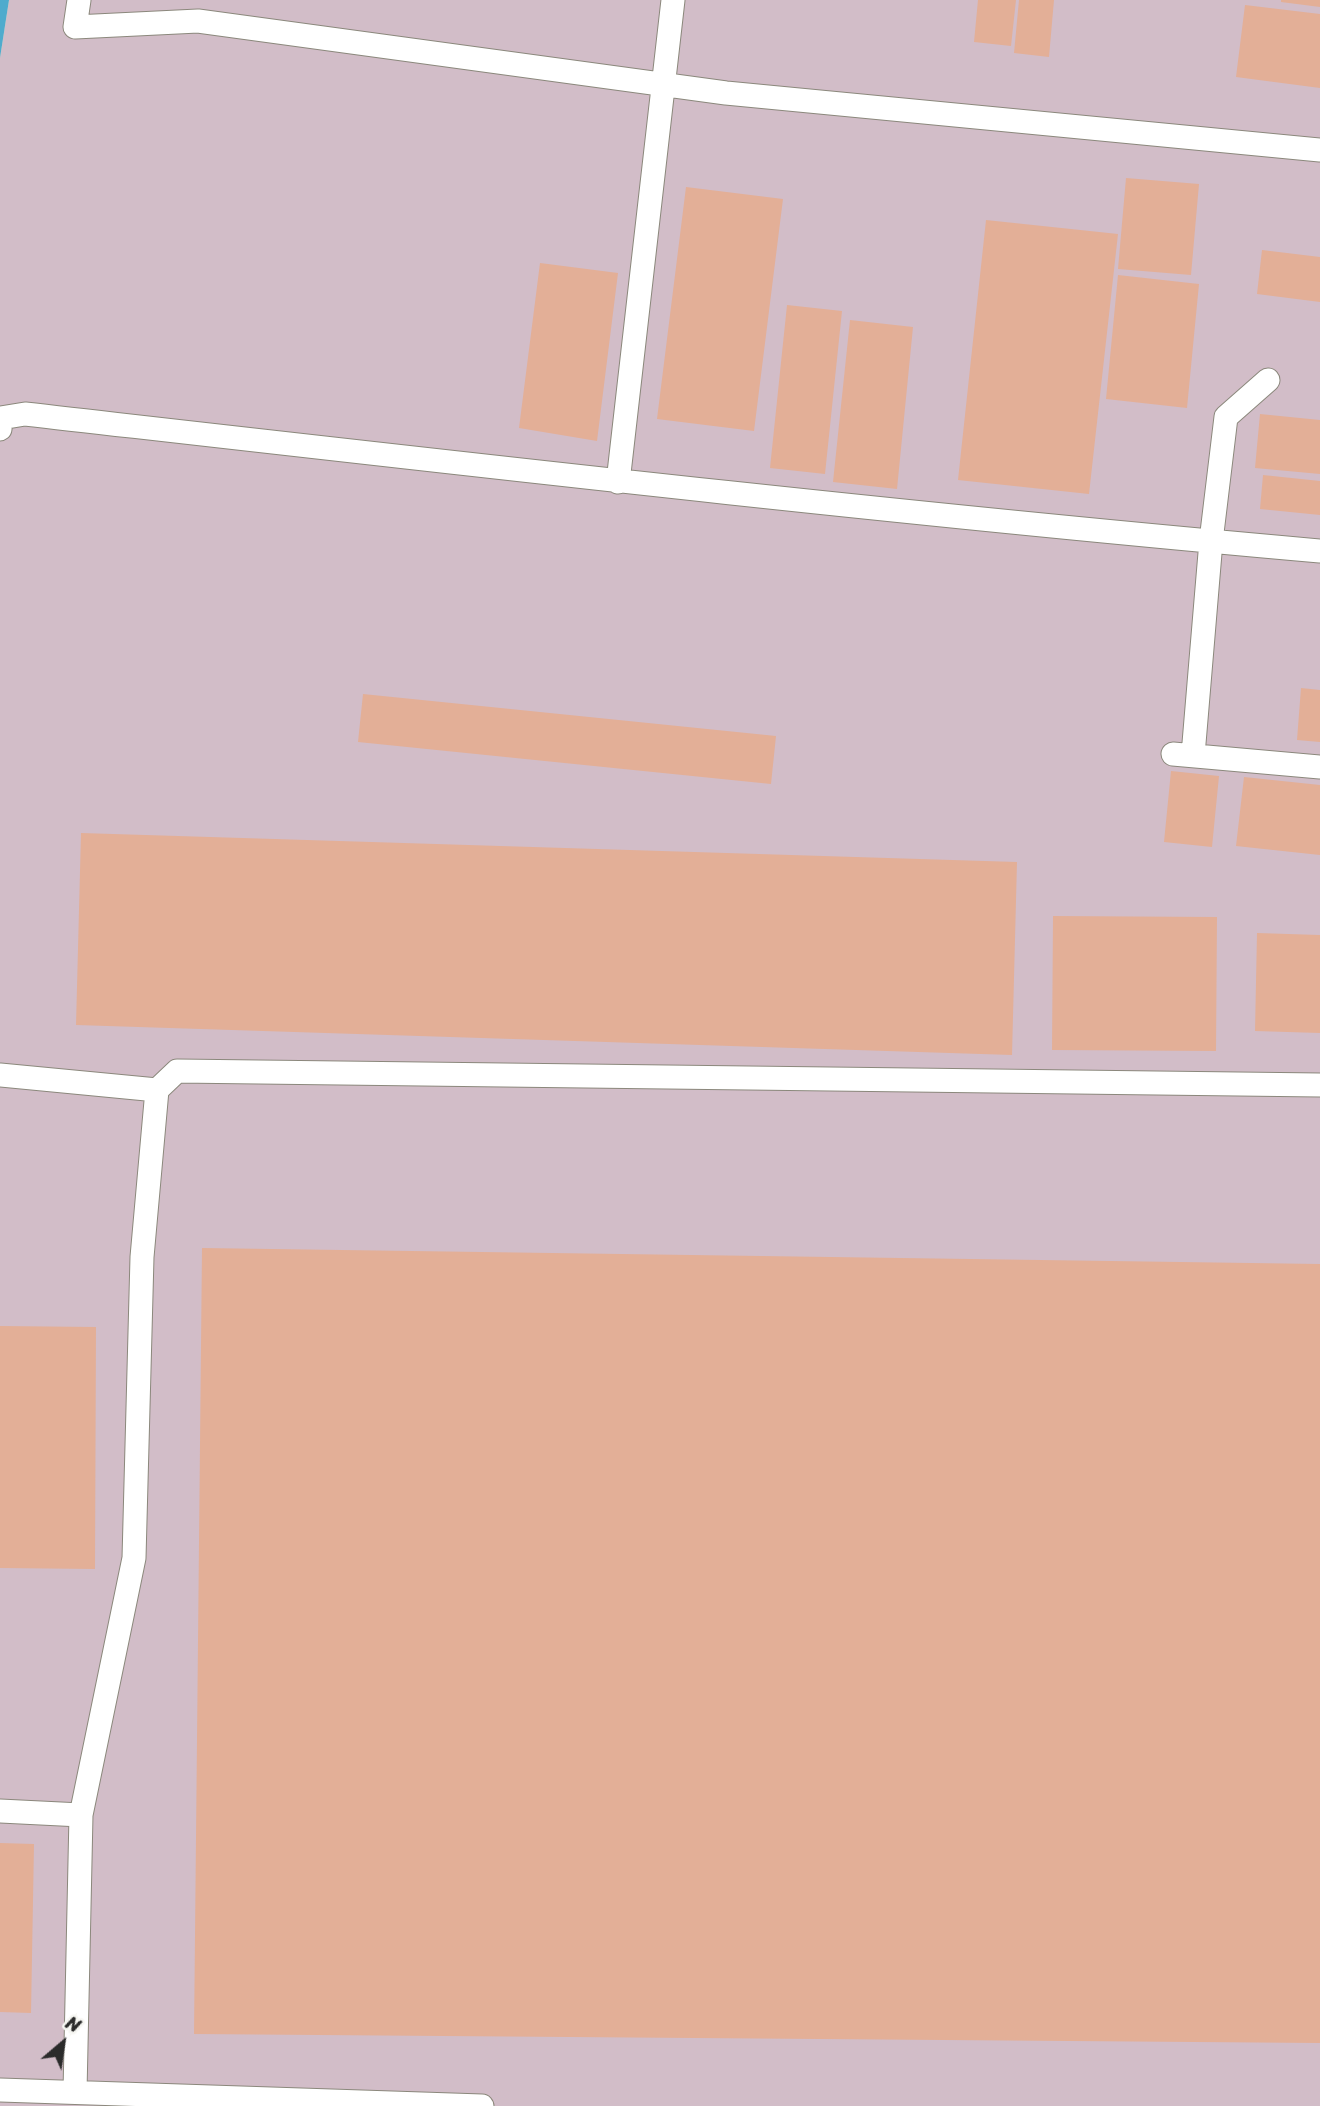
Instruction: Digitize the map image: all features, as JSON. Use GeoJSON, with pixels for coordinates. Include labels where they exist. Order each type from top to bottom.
{"type":"FeatureCollection","features":[{"type":"Feature","properties":{"kind":"lane"},"geometry":{"type":"LineString","coordinates":[[79,0],[75,27],[198,21],[726,93],[1320,150]]}},
{"type":"Feature","properties":{"kind":"lane"},"geometry":{"type":"LineString","coordinates":[[618,482],[673,0]]}},
{"type":"Feature","properties":{"kind":"lane"},"geometry":{"type":"LineString","coordinates":[[1268,380],[1226,417],[1183,755],[1320,767]]}},
{"type":"Feature","properties":{"kind":"lane"},"geometry":{"type":"LineString","coordinates":[[0,429],[1,418],[25,414],[618,482],[1320,551]]}},
{"type":"Feature","properties":{"kind":"lane"},"geometry":{"type":"LineString","coordinates":[[75,2092],[81,1815],[134,1558],[142,1257],[158,1090],[177,1071],[1320,1085]]}},
{"type":"Feature","properties":{"kind":"lane"},"geometry":{"type":"LineString","coordinates":[[0,1075],[158,1090]]}},
{"type":"Feature","properties":{"kind":"lane"},"geometry":{"type":"LineString","coordinates":[[0,1811],[81,1815]]}},
{"type":"Feature","properties":{"kind":"lane"},"geometry":{"type":"LineString","coordinates":[[0,2090],[482,2106]]}},
{"type":"Feature","properties":{"kind":"shaded area"},"geometry":{"type":"Polygon","coordinates":[[[9,0],[1320,0],[1320,2106],[0,2106],[0,58],[9,0]]]}},
{"type":"Feature","properties":{"kind":"water"},"geometry":{"type":"Polygon","coordinates":[[[0,0],[9,0],[0,58],[0,0]]]}},
{"type":"Feature","properties":{"kind":"building"},"geometry":{"type":"Polygon","coordinates":[[[978,0],[1016,0],[1011,46],[974,42],[978,0]]]}},
{"type":"Feature","properties":{"kind":"building"},"geometry":{"type":"Polygon","coordinates":[[[1019,0],[1054,0],[1049,57],[1014,53],[1019,0]]]}},
{"type":"Feature","properties":{"kind":"building"},"geometry":{"type":"Polygon","coordinates":[[[1320,0],[1320,7],[1281,2],[1320,0]]]}},
{"type":"Feature","properties":{"kind":"building"},"geometry":{"type":"Polygon","coordinates":[[[1245,5],[1320,14],[1320,88],[1236,77],[1245,5]]]}},
{"type":"Feature","properties":{"kind":"building"},"geometry":{"type":"Polygon","coordinates":[[[1126,178],[1199,184],[1191,275],[1118,269],[1126,178]]]}},
{"type":"Feature","properties":{"kind":"building"},"geometry":{"type":"Polygon","coordinates":[[[686,187],[783,199],[754,431],[657,419],[686,187]]]}},
{"type":"Feature","properties":{"kind":"building"},"geometry":{"type":"Polygon","coordinates":[[[986,220],[1118,234],[1089,494],[958,480],[986,220]]]}},
{"type":"Feature","properties":{"kind":"building"},"geometry":{"type":"Polygon","coordinates":[[[1262,250],[1320,257],[1320,302],[1257,294],[1262,250]]]}},
{"type":"Feature","properties":{"kind":"building"},"geometry":{"type":"Polygon","coordinates":[[[540,263],[618,273],[597,441],[519,428],[540,263]]]}},
{"type":"Feature","properties":{"kind":"building"},"geometry":{"type":"Polygon","coordinates":[[[1118,275],[1199,284],[1187,408],[1106,399],[1118,275]]]}},
{"type":"Feature","properties":{"kind":"building"},"geometry":{"type":"Polygon","coordinates":[[[787,305],[842,311],[825,474],[770,468],[787,305]]]}},
{"type":"Feature","properties":{"kind":"building"},"geometry":{"type":"Polygon","coordinates":[[[850,320],[913,327],[897,489],[833,482],[850,320]]]}},
{"type":"Feature","properties":{"kind":"building"},"geometry":{"type":"Polygon","coordinates":[[[1260,414],[1320,420],[1320,474],[1255,468],[1260,414]]]}},
{"type":"Feature","properties":{"kind":"building"},"geometry":{"type":"Polygon","coordinates":[[[1263,475],[1320,481],[1320,515],[1260,509],[1263,475]]]}},
{"type":"Feature","properties":{"kind":"building"},"geometry":{"type":"Polygon","coordinates":[[[1301,688],[1320,690],[1320,742],[1297,740],[1301,688]]]}},
{"type":"Feature","properties":{"kind":"building"},"geometry":{"type":"Polygon","coordinates":[[[363,694],[776,736],[771,784],[358,742],[363,694]]]}},
{"type":"Feature","properties":{"kind":"building"},"geometry":{"type":"Polygon","coordinates":[[[1171,771],[1219,776],[1212,847],[1164,842],[1171,771]]]}},
{"type":"Feature","properties":{"kind":"building"},"geometry":{"type":"Polygon","coordinates":[[[1244,777],[1320,785],[1320,855],[1236,846],[1244,777]]]}},
{"type":"Feature","properties":{"kind":"building"},"geometry":{"type":"Polygon","coordinates":[[[81,833],[1017,862],[1012,1055],[76,1025],[81,833]]]}},
{"type":"Feature","properties":{"kind":"building"},"geometry":{"type":"Polygon","coordinates":[[[1053,916],[1217,917],[1216,1051],[1052,1050],[1053,916]]]}},
{"type":"Feature","properties":{"kind":"building"},"geometry":{"type":"Polygon","coordinates":[[[1257,933],[1320,935],[1320,1033],[1255,1031],[1257,933]]]}},
{"type":"Feature","properties":{"kind":"building"},"geometry":{"type":"Polygon","coordinates":[[[202,1248],[1320,1264],[1320,2043],[194,2034],[202,1248]]]}},
{"type":"Feature","properties":{"kind":"building"},"geometry":{"type":"Polygon","coordinates":[[[0,1326],[96,1327],[95,1569],[0,1568],[0,1326]]]}},
{"type":"Feature","properties":{"kind":"building"},"geometry":{"type":"Polygon","coordinates":[[[0,1843],[34,1844],[31,2013],[0,2012],[0,1843]]]}}]}
